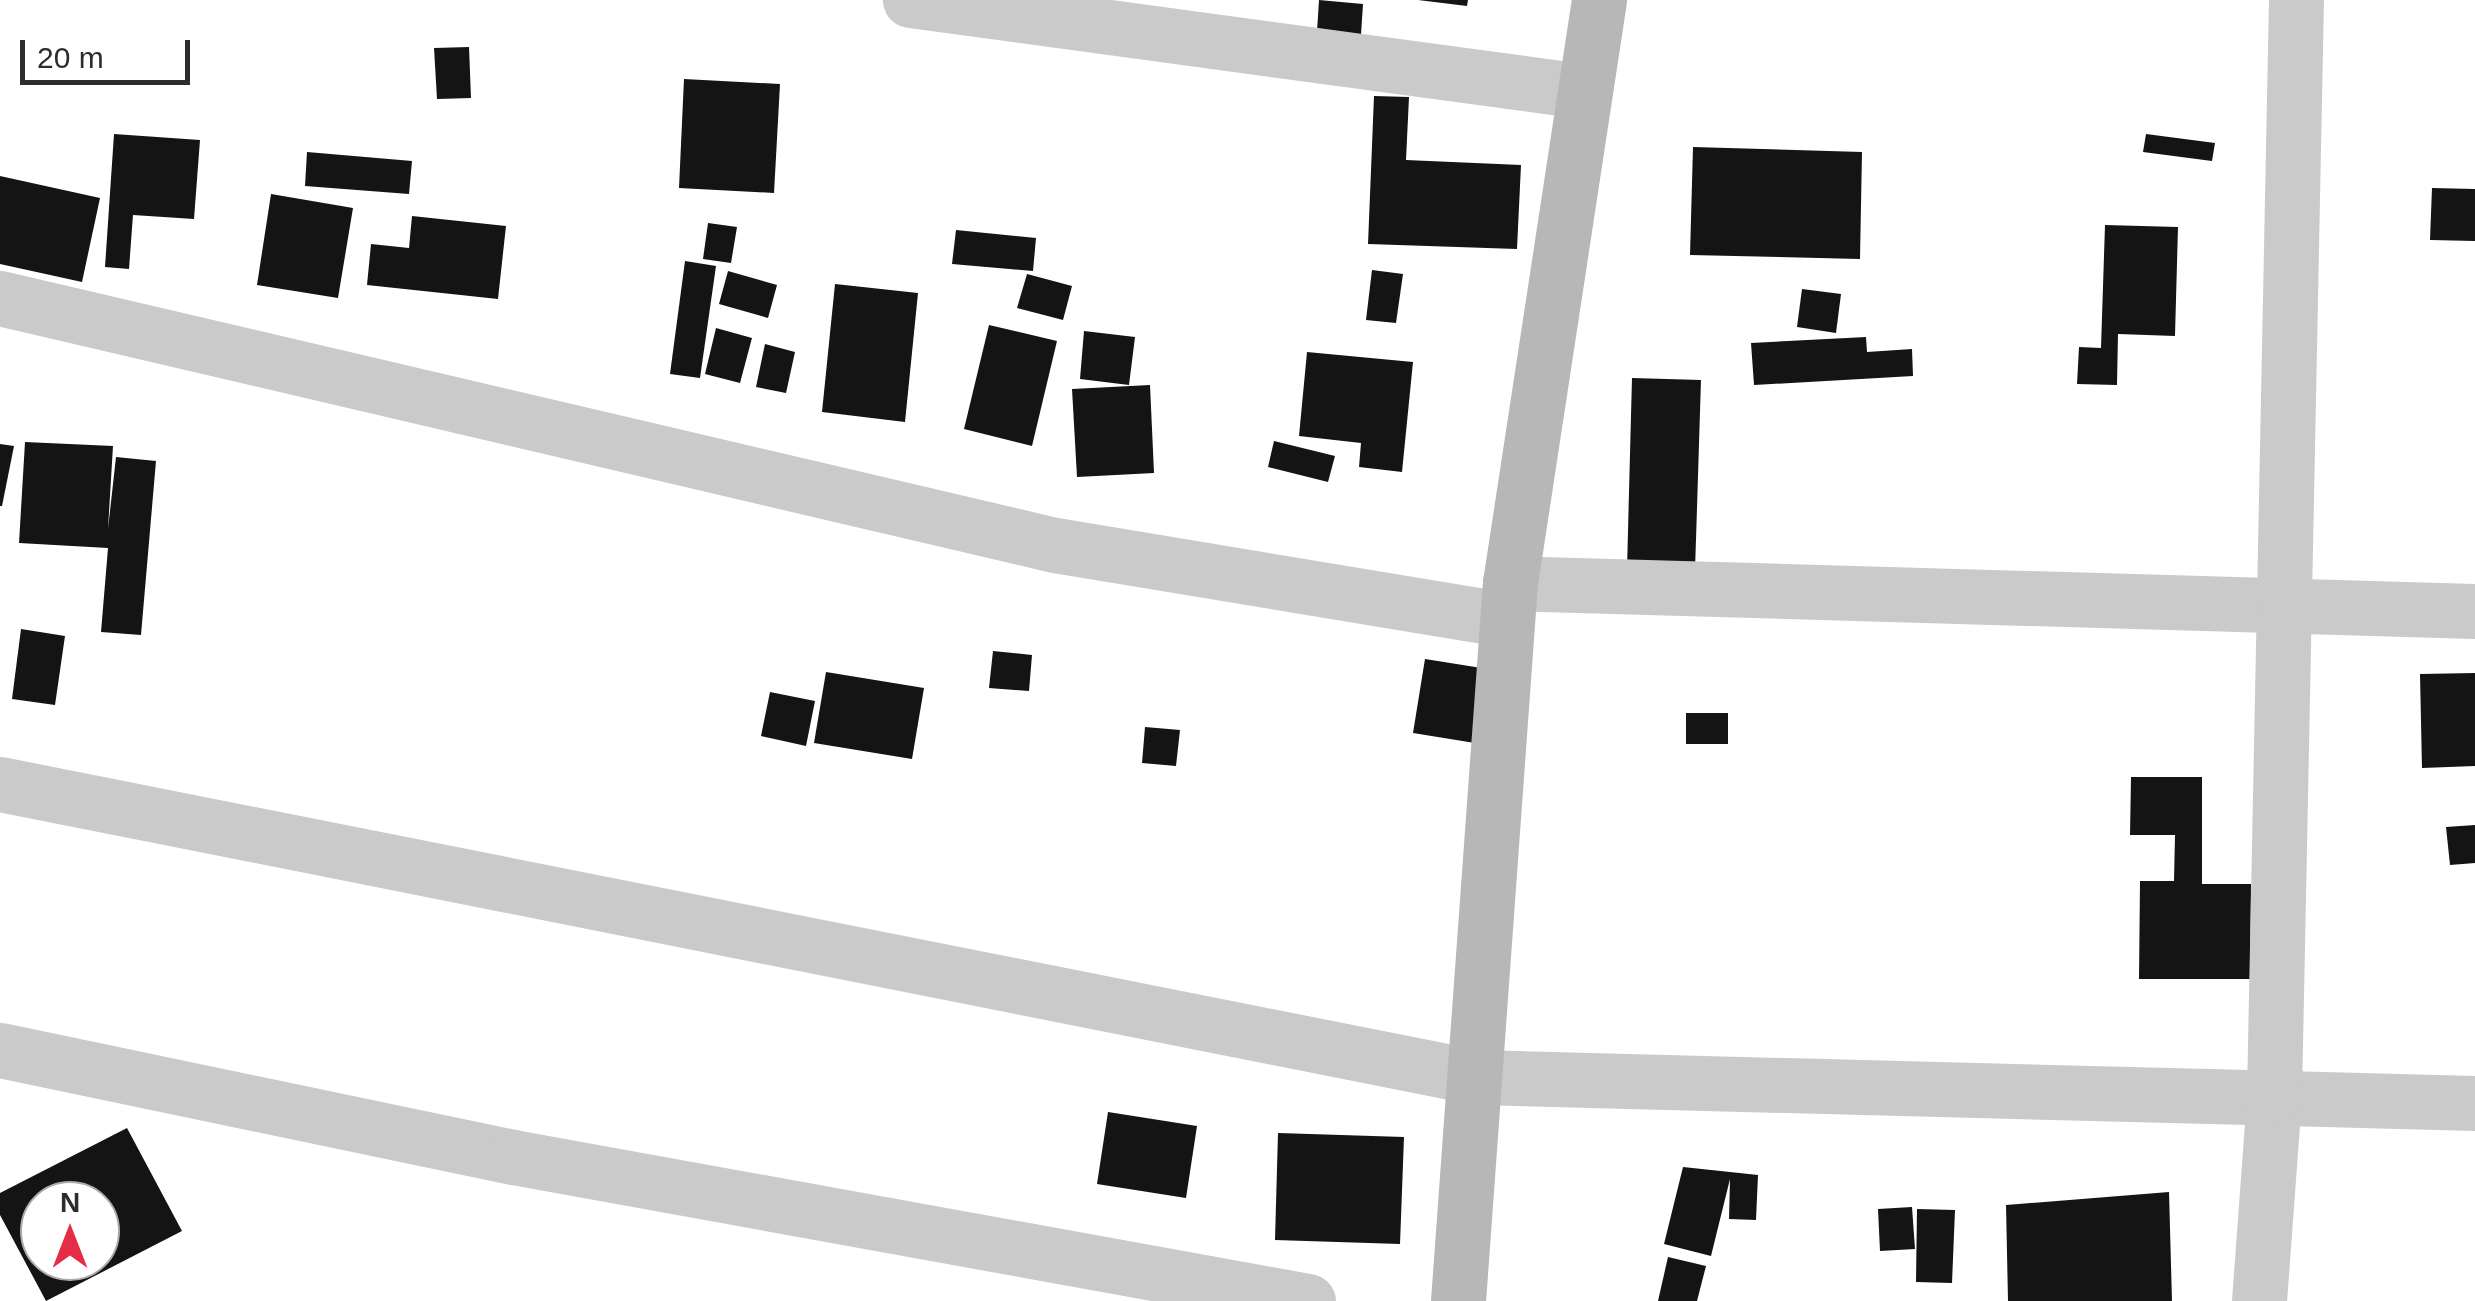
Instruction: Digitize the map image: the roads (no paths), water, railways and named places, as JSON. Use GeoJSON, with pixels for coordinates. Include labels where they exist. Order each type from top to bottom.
{"type":"FeatureCollection","features":[{"type":"Feature","properties":{"kind":"street"},"geometry":{"type":"LineString","coordinates":[[910,0],[1582,91]]}},
{"type":"Feature","properties":{"kind":"street"},"geometry":{"type":"LineString","coordinates":[[1458,1301],[1509,601],[1582,91],[1599,0]]}},
{"type":"Feature","properties":{"kind":"street"},"geometry":{"type":"LineString","coordinates":[[2260,1301],[2274,1094],[2296,0]]}},
{"type":"Feature","properties":{"kind":"street"},"geometry":{"type":"LineString","coordinates":[[0,298],[1055,545],[1509,601],[2475,611]]}},
{"type":"Feature","properties":{"kind":"street"},"geometry":{"type":"LineString","coordinates":[[0,784],[1476,1076],[2274,1094],[2475,1103]]}},
{"type":"Feature","properties":{"kind":"street"},"geometry":{"type":"LineString","coordinates":[[0,1050],[513,1157],[1308,1301]]}}]}
